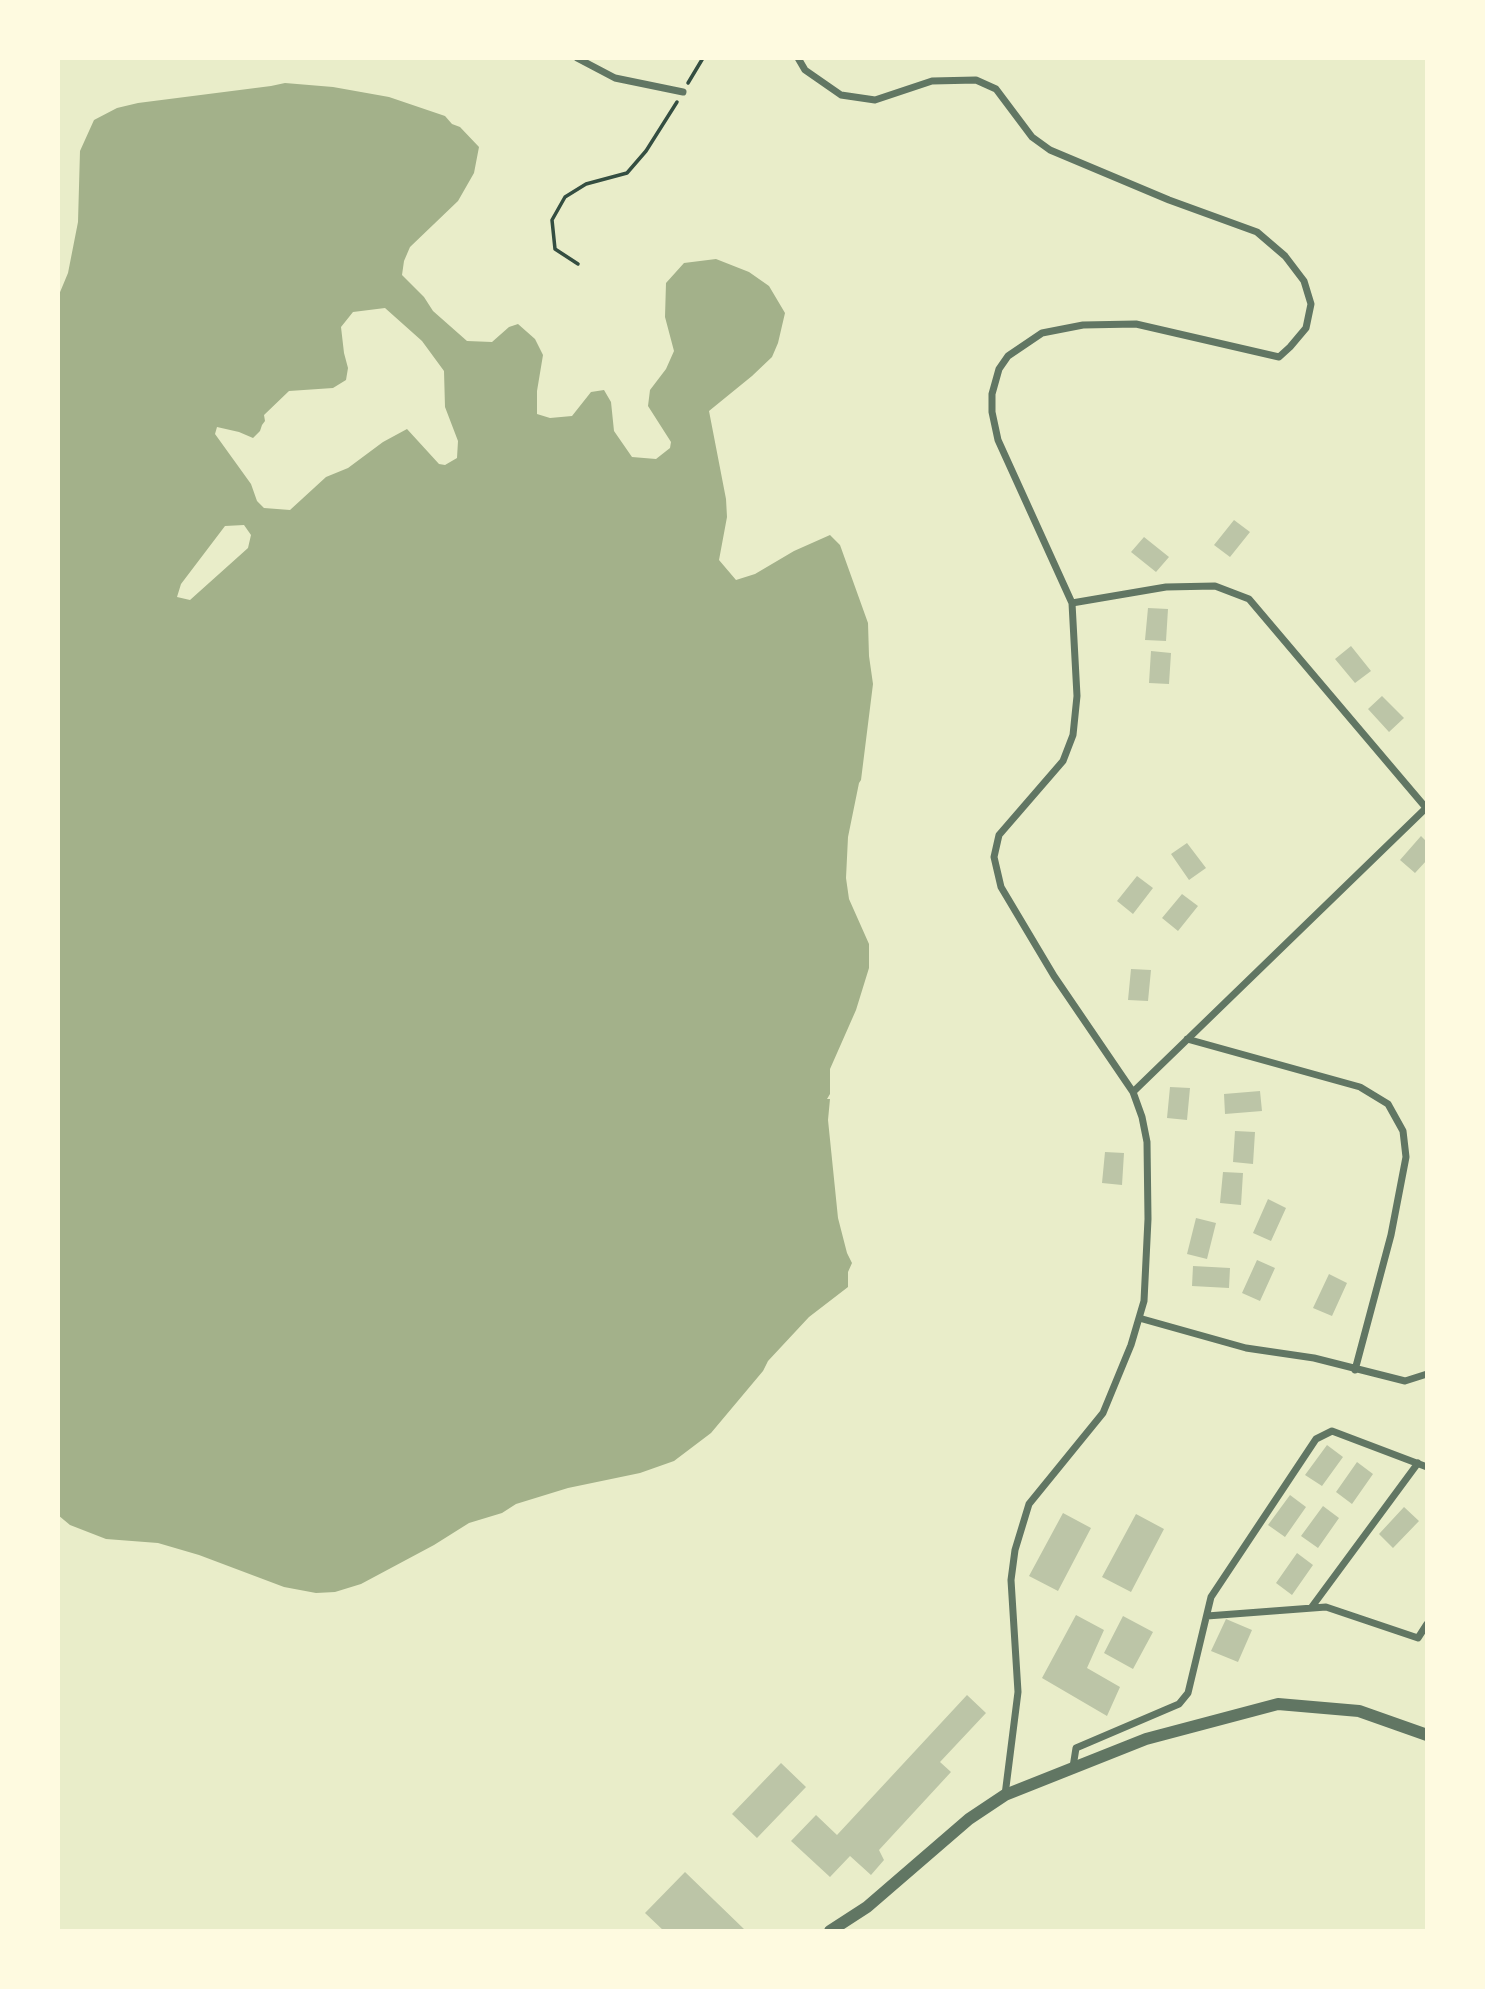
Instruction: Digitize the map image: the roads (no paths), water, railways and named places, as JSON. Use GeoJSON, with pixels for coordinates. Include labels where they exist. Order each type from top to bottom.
{"type":"FeatureCollection","features":[{"type":"Feature","properties":{"kind":"street"},"geometry":{"type":"LineString","coordinates":[[577,58],[615,78],[683,92]]}},
{"type":"Feature","properties":{"kind":"street"},"geometry":{"type":"LineString","coordinates":[[798,58],[805,70],[841,95],[875,100],[932,81],[976,80],[996,89],[1032,137],[1050,150],[1169,200],[1257,232],[1285,256],[1304,281],[1311,304],[1306,328],[1279,357],[1136,324],[1083,325],[1042,333],[1008,356],[999,369],[992,394],[992,412],[998,440],[1072,603],[1077,696],[1073,735],[1063,761],[999,835],[994,857],[1001,887],[1054,975],[1133,1092],[1147,1142],[1148,1219],[1144,1301],[1131,1345],[1103,1413],[1029,1504],[1014,1550],[1012,1580],[1018,1692],[1005,1795]]}},
{"type":"Feature","properties":{"kind":"street"},"geometry":{"type":"LineString","coordinates":[[1072,603],[1178,586],[1214,586],[1249,599],[1427,809],[1133,1092]]}},
{"type":"Feature","properties":{"kind":"street"},"geometry":{"type":"LineString","coordinates":[[1187,1039],[1360,1087],[1388,1104],[1403,1131],[1406,1157],[1394,1222],[1355,1370]]}},
{"type":"Feature","properties":{"kind":"street"},"geometry":{"type":"LineString","coordinates":[[1139,1318],[1246,1348],[1314,1358],[1405,1381],[1427,1374]]}},
{"type":"Feature","properties":{"kind":"street"},"geometry":{"type":"LineString","coordinates":[[1073,1768],[1076,1748],[1180,1704],[1188,1693],[1211,1597],[1316,1439],[1332,1431],[1427,1467]]}},
{"type":"Feature","properties":{"kind":"street"},"geometry":{"type":"LineString","coordinates":[[1311,1608],[1418,1463]]}},
{"type":"Feature","properties":{"kind":"street"},"geometry":{"type":"LineString","coordinates":[[1207,1616],[1326,1607],[1418,1638],[1427,1624]]}},
{"type":"Feature","properties":{"kind":"street"},"geometry":{"type":"LineString","coordinates":[[830,1931],[867,1907],[969,1819],[1005,1795],[1146,1739],[1278,1704],[1359,1711],[1427,1735]]}}]}
